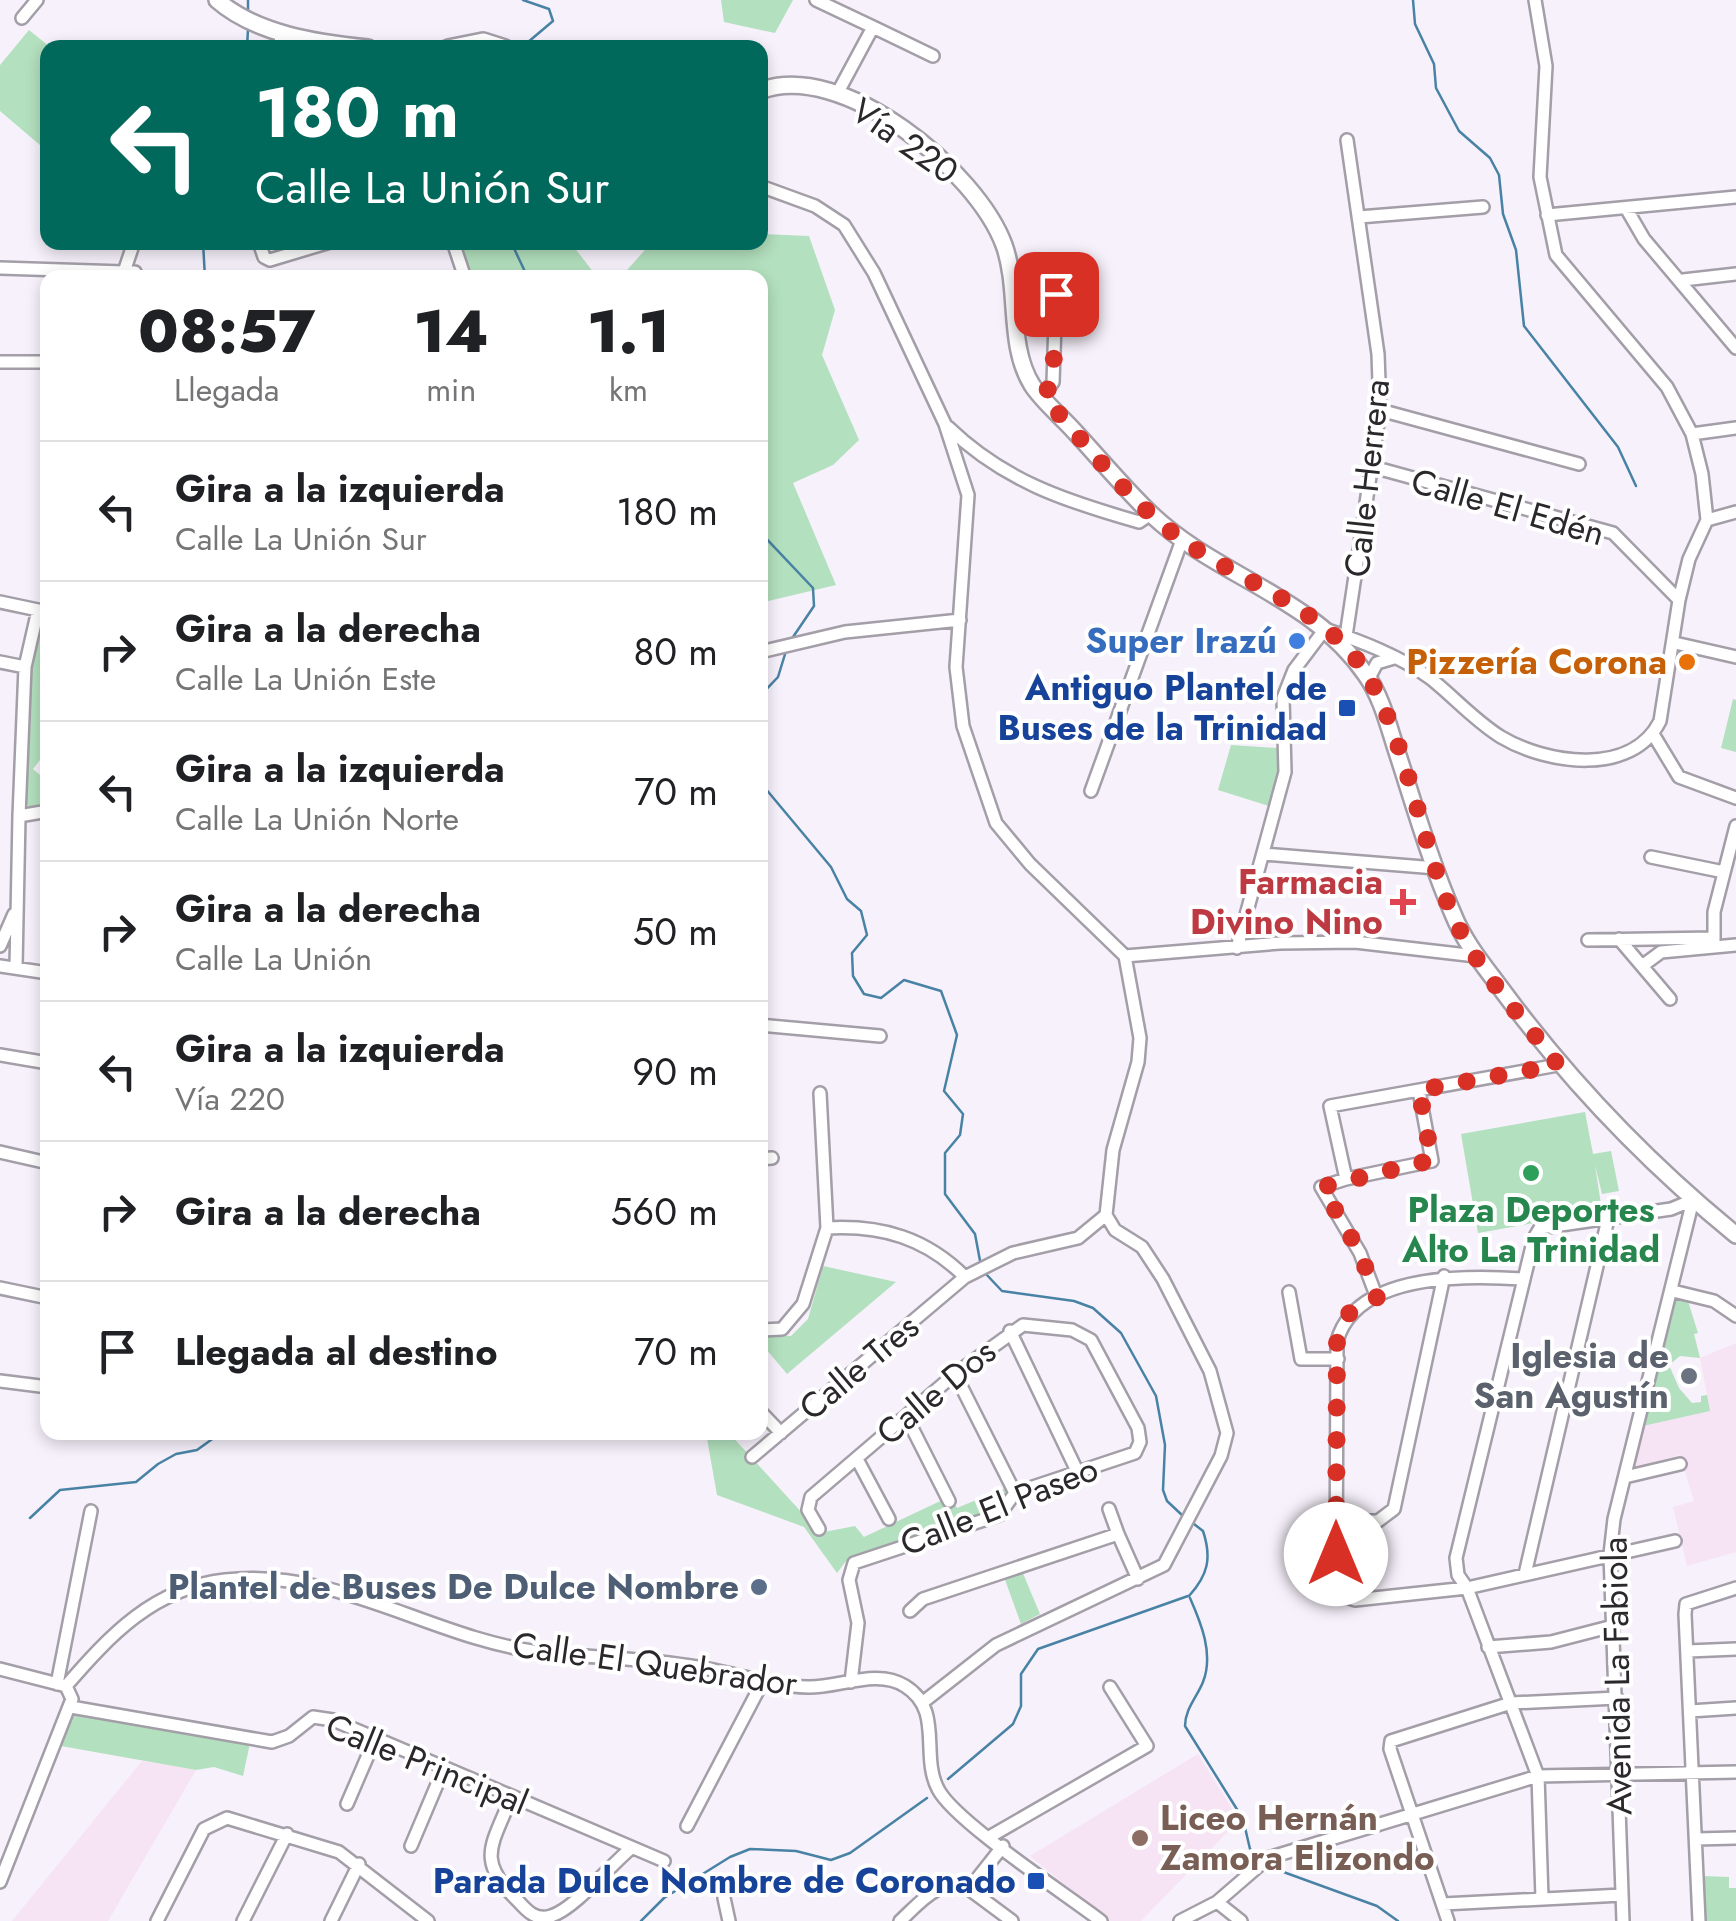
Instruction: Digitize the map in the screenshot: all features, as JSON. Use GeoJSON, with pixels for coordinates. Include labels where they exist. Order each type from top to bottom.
{"type":"FeatureCollection","features":[{"type":"Feature","properties":{"kind":"main road"},"geometry":{"type":"LineString","coordinates":[[217,0],[275,36],[307,40]]}},
{"type":"Feature","properties":{"kind":"main road","name":"Vía 220"},"geometry":{"type":"LineString","coordinates":[[768,89],[794,84],[837,94],[890,122],[949,162],[977,194],[1004,246],[1021,359],[1043,396],[1151,514],[1182,540],[1276,592],[1325,630],[1368,678],[1454,917],[1476,956],[1558,1065],[1693,1200],[1736,1235]]}},
{"type":"Feature","properties":{"kind":"street"},"geometry":{"type":"LineString","coordinates":[[22,18],[37,0]]}},
{"type":"Feature","properties":{"kind":"street"},"geometry":{"type":"LineString","coordinates":[[816,0],[933,56]]}},
{"type":"Feature","properties":{"kind":"street"},"geometry":{"type":"LineString","coordinates":[[1237,948],[1285,772],[1283,698],[1294,670],[1325,630],[1346,636],[1428,677],[1502,737],[1537,753],[1603,759],[1626,754],[1653,734],[1675,643],[1679,600],[1689,559],[1707,520],[1692,434],[1667,387],[1561,263],[1540,178],[1546,66],[1535,0]]}},
{"type":"Feature","properties":{"kind":"street"},"geometry":{"type":"LineString","coordinates":[[837,94],[872,27]]}},
{"type":"Feature","properties":{"kind":"street","name":"Calle Herrera"},"geometry":{"type":"LineString","coordinates":[[1346,636],[1380,410],[1347,140]]}},
{"type":"Feature","properties":{"kind":"street"},"geometry":{"type":"LineString","coordinates":[[768,189],[814,206],[844,225],[874,273],[945,424],[968,495],[956,666],[962,726],[996,822],[1030,864],[1125,956],[1140,1038],[1138,1062],[1113,1150],[1106,1215],[1116,1230],[1142,1247],[1162,1279],[1210,1370],[1223,1411],[1226,1433],[1221,1456],[1164,1565],[996,1645],[922,1703],[931,1728],[932,1774],[954,1812],[1101,1921]]}},
{"type":"Feature","properties":{"kind":"street"},"geometry":{"type":"LineString","coordinates":[[1547,215],[1736,197]]}},
{"type":"Feature","properties":{"kind":"street"},"geometry":{"type":"LineString","coordinates":[[1359,217],[1484,207]]}},
{"type":"Feature","properties":{"kind":"street"},"geometry":{"type":"LineString","coordinates":[[1626,208],[1644,239],[1683,280],[1736,348]]}},
{"type":"Feature","properties":{"kind":"street"},"geometry":{"type":"LineString","coordinates":[[262,250],[270,260],[303,250]]}},
{"type":"Feature","properties":{"kind":"street"},"geometry":{"type":"LineString","coordinates":[[0,268],[43,270]]}},
{"type":"Feature","properties":{"kind":"street"},"geometry":{"type":"LineString","coordinates":[[1683,280],[1736,274]]}},
{"type":"Feature","properties":{"kind":"street"},"geometry":{"type":"LineString","coordinates":[[1043,396],[1053,382],[1056,294]]}},
{"type":"Feature","properties":{"kind":"street"},"geometry":{"type":"LineString","coordinates":[[0,362],[40,362]]}},
{"type":"Feature","properties":{"kind":"street"},"geometry":{"type":"LineString","coordinates":[[1380,410],[1579,464]]}},
{"type":"Feature","properties":{"kind":"street"},"geometry":{"type":"LineString","coordinates":[[945,424],[979,456],[1050,496],[1139,522],[1151,514]]}},
{"type":"Feature","properties":{"kind":"street"},"geometry":{"type":"LineString","coordinates":[[1692,434],[1736,428]]}},
{"type":"Feature","properties":{"kind":"street","name":"Calle El Edén"},"geometry":{"type":"LineString","coordinates":[[1373,467],[1614,534],[1679,600]]}},
{"type":"Feature","properties":{"kind":"street"},"geometry":{"type":"LineString","coordinates":[[1707,520],[1736,512]]}},
{"type":"Feature","properties":{"kind":"street"},"geometry":{"type":"LineString","coordinates":[[1090,791],[1182,540]]}},
{"type":"Feature","properties":{"kind":"street"},"geometry":{"type":"LineString","coordinates":[[0,602],[40,614]]}},
{"type":"Feature","properties":{"kind":"street"},"geometry":{"type":"LineString","coordinates":[[768,651],[845,632],[960,620]]}},
{"type":"Feature","properties":{"kind":"street"},"geometry":{"type":"LineString","coordinates":[[16,966],[14,914],[26,667],[40,624]]}},
{"type":"Feature","properties":{"kind":"street"},"geometry":{"type":"LineString","coordinates":[[1675,643],[1736,657]]}},
{"type":"Feature","properties":{"kind":"street"},"geometry":{"type":"LineString","coordinates":[[1368,678],[1377,663],[1394,658]]}},
{"type":"Feature","properties":{"kind":"street"},"geometry":{"type":"LineString","coordinates":[[0,662],[26,667]]}},
{"type":"Feature","properties":{"kind":"street"},"geometry":{"type":"LineString","coordinates":[[1653,734],[1679,777],[1736,798]]}},
{"type":"Feature","properties":{"kind":"street"},"geometry":{"type":"LineString","coordinates":[[20,816],[40,812]]}},
{"type":"Feature","properties":{"kind":"street"},"geometry":{"type":"LineString","coordinates":[[1714,943],[1714,912],[1736,826]]}},
{"type":"Feature","properties":{"kind":"street"},"geometry":{"type":"LineString","coordinates":[[1263,854],[1436,868]]}},
{"type":"Feature","properties":{"kind":"street"},"geometry":{"type":"LineString","coordinates":[[1651,856],[1724,872]]}},
{"type":"Feature","properties":{"kind":"street"},"geometry":{"type":"LineString","coordinates":[[0,946],[14,914]]}},
{"type":"Feature","properties":{"kind":"street"},"geometry":{"type":"LineString","coordinates":[[1619,939],[1670,999]]}},
{"type":"Feature","properties":{"kind":"street"},"geometry":{"type":"LineString","coordinates":[[1588,940],[1736,945]]}},
{"type":"Feature","properties":{"kind":"street"},"geometry":{"type":"LineString","coordinates":[[1125,956],[1354,942],[1476,956]]}},
{"type":"Feature","properties":{"kind":"street"},"geometry":{"type":"LineString","coordinates":[[1642,966],[1660,952],[1714,943]]}},
{"type":"Feature","properties":{"kind":"street"},"geometry":{"type":"LineString","coordinates":[[0,966],[40,971]]}},
{"type":"Feature","properties":{"kind":"street"},"geometry":{"type":"LineString","coordinates":[[768,1026],[880,1036]]}},
{"type":"Feature","properties":{"kind":"street"},"geometry":{"type":"LineString","coordinates":[[0,1055],[40,1062]]}},
{"type":"Feature","properties":{"kind":"street"},"geometry":{"type":"LineString","coordinates":[[1346,1179],[1330,1106],[1558,1065]]}},
{"type":"Feature","properties":{"kind":"street"},"geometry":{"type":"LineString","coordinates":[[1377,1298],[1360,1253],[1322,1187],[1432,1160],[1419,1090]]}},
{"type":"Feature","properties":{"kind":"street"},"geometry":{"type":"LineString","coordinates":[[768,1330],[782,1329],[804,1304],[827,1228],[820,1092]]}},
{"type":"Feature","properties":{"kind":"street"},"geometry":{"type":"LineString","coordinates":[[0,1152],[40,1162]]}},
{"type":"Feature","properties":{"kind":"street"},"geometry":{"type":"LineString","coordinates":[[1542,1898],[1538,1776],[1467,1588],[1458,1575],[1456,1558],[1540,1228],[1671,1209],[1693,1200]]}},
{"type":"Feature","properties":{"kind":"street","name":"Avenida La Fabiola"},"geometry":{"type":"LineString","coordinates":[[1624,1921],[1610,1554],[1693,1200]]}},
{"type":"Feature","properties":{"kind":"street","name":"Calle Tres"},"geometry":{"type":"LineString","coordinates":[[752,1457],[965,1278],[1030,1247],[1054,1246],[1078,1238],[1106,1215]]}},
{"type":"Feature","properties":{"kind":"street"},"geometry":{"type":"LineString","coordinates":[[1524,1574],[1608,1219]]}},
{"type":"Feature","properties":{"kind":"street"},"geometry":{"type":"LineString","coordinates":[[827,1228],[861,1226],[901,1235],[945,1257],[965,1278]]}},
{"type":"Feature","properties":{"kind":"street"},"geometry":{"type":"LineString","coordinates":[[1336,1521],[1390,1516],[1444,1276]]}},
{"type":"Feature","properties":{"kind":"street"},"geometry":{"type":"LineString","coordinates":[[1524,1279],[1444,1276],[1377,1298],[1348,1314],[1341,1326],[1336,1521],[1336,1588],[1340,1595],[1355,1600],[1467,1588],[1675,1541]]}},
{"type":"Feature","properties":{"kind":"street"},"geometry":{"type":"LineString","coordinates":[[0,1288],[40,1296]]}},
{"type":"Feature","properties":{"kind":"street"},"geometry":{"type":"LineString","coordinates":[[1672,1291],[1714,1300],[1736,1316]]}},
{"type":"Feature","properties":{"kind":"street"},"geometry":{"type":"LineString","coordinates":[[1289,1292],[1301,1359],[1338,1360]]}},
{"type":"Feature","properties":{"kind":"street","name":"Calle Dos"},"geometry":{"type":"LineString","coordinates":[[819,1529],[808,1503],[955,1374],[1023,1325],[1082,1334],[1091,1340],[1130,1414],[1140,1442]]}},
{"type":"Feature","properties":{"kind":"street"},"geometry":{"type":"LineString","coordinates":[[1010,1331],[1078,1473]]}},
{"type":"Feature","properties":{"kind":"street"},"geometry":{"type":"LineString","coordinates":[[955,1374],[1014,1493]]}},
{"type":"Feature","properties":{"kind":"street"},"geometry":{"type":"LineString","coordinates":[[0,1380],[40,1386]]}},
{"type":"Feature","properties":{"kind":"street"},"geometry":{"type":"LineString","coordinates":[[906,1416],[949,1501]]}},
{"type":"Feature","properties":{"kind":"street"},"geometry":{"type":"LineString","coordinates":[[768,1419],[781,1432]]}},
{"type":"Feature","properties":{"kind":"street","name":"Calle El Paseo"},"geometry":{"type":"LineString","coordinates":[[851,1682],[858,1622],[849,1568],[998,1515],[1014,1493],[1135,1453],[1140,1442]]}},
{"type":"Feature","properties":{"kind":"street"},"geometry":{"type":"LineString","coordinates":[[857,1458],[889,1519]]}},
{"type":"Feature","properties":{"kind":"street"},"geometry":{"type":"LineString","coordinates":[[1625,1478],[1680,1464]]}},
{"type":"Feature","properties":{"kind":"street"},"geometry":{"type":"LineString","coordinates":[[1109,1509],[1138,1580]]}},
{"type":"Feature","properties":{"kind":"street"},"geometry":{"type":"LineString","coordinates":[[0,1882],[71,1707],[62,1685],[91,1511]]}},
{"type":"Feature","properties":{"kind":"street"},"geometry":{"type":"LineString","coordinates":[[910,1611],[923,1598],[1118,1534]]}},
{"type":"Feature","properties":{"kind":"street","name":"Calle El Quebrador"},"geometry":{"type":"LineString","coordinates":[[62,1685],[112,1633],[166,1596],[224,1580],[275,1578],[326,1586],[537,1652],[694,1666],[819,1688],[868,1679],[901,1684],[922,1703]]}},
{"type":"Feature","properties":{"kind":"street"},"geometry":{"type":"LineString","coordinates":[[1699,1921],[1686,1604],[1736,1588]]}},
{"type":"Feature","properties":{"kind":"street"},"geometry":{"type":"LineString","coordinates":[[1488,1647],[1551,1642],[1613,1626]]}},
{"type":"Feature","properties":{"kind":"street"},"geometry":{"type":"LineString","coordinates":[[1688,1651],[1736,1648]]}},
{"type":"Feature","properties":{"kind":"street"},"geometry":{"type":"LineString","coordinates":[[0,1669],[62,1685]]}},
{"type":"Feature","properties":{"kind":"street"},"geometry":{"type":"LineString","coordinates":[[687,1826],[762,1681]]}},
{"type":"Feature","properties":{"kind":"street"},"geometry":{"type":"LineString","coordinates":[[991,1836],[1146,1746],[1110,1687]]}},
{"type":"Feature","properties":{"kind":"street"},"geometry":{"type":"LineString","coordinates":[[1448,1921],[1392,1741],[1511,1703],[1616,1698]]}},
{"type":"Feature","properties":{"kind":"street","name":"Calle Principal"},"geometry":{"type":"LineString","coordinates":[[71,1707],[272,1742],[320,1717],[664,1862]]}},
{"type":"Feature","properties":{"kind":"street"},"geometry":{"type":"LineString","coordinates":[[1690,1711],[1736,1708]]}},
{"type":"Feature","properties":{"kind":"street"},"geometry":{"type":"LineString","coordinates":[[346,1804],[376,1739]]}},
{"type":"Feature","properties":{"kind":"street"},"geometry":{"type":"LineString","coordinates":[[410,1846],[444,1768]]}},
{"type":"Feature","properties":{"kind":"street"},"geometry":{"type":"LineString","coordinates":[[1180,1921],[1217,1902],[1268,1858],[1538,1776],[1736,1772]]}},
{"type":"Feature","properties":{"kind":"street"},"geometry":{"type":"LineString","coordinates":[[512,1798],[489,1852],[490,1866],[492,1876],[532,1916],[545,1918],[560,1912],[629,1850]]}},
{"type":"Feature","properties":{"kind":"street"},"geometry":{"type":"LineString","coordinates":[[157,1921],[199,1838],[219,1820],[234,1819],[339,1852],[428,1921]]}},
{"type":"Feature","properties":{"kind":"street"},"geometry":{"type":"LineString","coordinates":[[242,1921],[288,1834]]}},
{"type":"Feature","properties":{"kind":"street"},"geometry":{"type":"LineString","coordinates":[[1696,1840],[1736,1838]]}},
{"type":"Feature","properties":{"kind":"street"},"geometry":{"type":"LineString","coordinates":[[969,1889],[1003,1846]]}},
{"type":"Feature","properties":{"kind":"street"},"geometry":{"type":"LineString","coordinates":[[331,1921],[359,1864]]}},
{"type":"Feature","properties":{"kind":"street"},"geometry":{"type":"LineString","coordinates":[[900,1921],[935,1890],[950,1884],[969,1889],[1012,1921]]}},
{"type":"Feature","properties":{"kind":"street"},"geometry":{"type":"LineString","coordinates":[[1443,1904],[1622,1894]]}},
{"type":"Feature","properties":{"kind":"street"},"geometry":{"type":"LineString","coordinates":[[724,1898],[729,1921]]}},
{"type":"Feature","properties":{"kind":"street"},"geometry":{"type":"LineString","coordinates":[[1217,1902],[1242,1921]]}},
{"type":"Feature","properties":{"kind":"shaded area"},"geometry":{"type":"Polygon","coordinates":[[[1736,1343],[1736,1552],[1687,1566],[1673,1507],[1694,1501],[1680,1455],[1634,1467],[1643,1426],[1710,1411],[1700,1358],[1736,1343]]]}},
{"type":"Feature","properties":{"kind":"shaded area","name":"Liceo Hernán Zamora Elizondo"},"geometry":{"type":"Polygon","coordinates":[[[1198,1754],[1239,1820],[1141,1921],[1109,1921],[1030,1856],[1198,1754]]]}},
{"type":"Feature","properties":{"kind":"shaded area"},"geometry":{"type":"Polygon","coordinates":[[[142,1761],[196,1770],[108,1921],[12,1921],[142,1761]]]}},
{"type":"Feature","properties":{"kind":"green space"},"geometry":{"type":"Polygon","coordinates":[[[721,0],[793,0],[775,33],[724,22],[721,0]]]}},
{"type":"Feature","properties":{"kind":"green space"},"geometry":{"type":"Polygon","coordinates":[[[29,30],[41,40],[40,145],[0,111],[0,65],[29,30]]]}},
{"type":"Feature","properties":{"kind":"green space"},"geometry":{"type":"Polygon","coordinates":[[[768,234],[809,236],[835,310],[822,355],[859,440],[833,465],[793,483],[836,585],[768,601],[768,270],[627,270],[645,250],[768,250],[768,234]]]}},
{"type":"Feature","properties":{"kind":"green space"},"geometry":{"type":"Polygon","coordinates":[[[463,250],[576,250],[592,270],[470,270],[463,250]]]}},
{"type":"Feature","properties":{"kind":"green space"},"geometry":{"type":"Polygon","coordinates":[[[40,624],[40,760],[33,769],[40,775],[40,807],[33,810],[25,803],[29,674],[40,624]]]}},
{"type":"Feature","properties":{"kind":"green space"},"geometry":{"type":"Polygon","coordinates":[[[1733,699],[1736,700],[1736,752],[1721,748],[1733,699]]]}},
{"type":"Feature","properties":{"kind":"green space"},"geometry":{"type":"Polygon","coordinates":[[[1231,745],[1277,748],[1280,766],[1272,807],[1218,790],[1231,745]]]}},
{"type":"Feature","properties":{"kind":"green space","name":"Plaza Deportes Alto La Trinidad"},"geometry":{"type":"Polygon","coordinates":[[[1585,1112],[1593,1154],[1611,1151],[1619,1191],[1602,1194],[1595,1165],[1602,1211],[1478,1233],[1461,1134],[1585,1112]]]}},
{"type":"Feature","properties":{"kind":"green space"},"geometry":{"type":"Polygon","coordinates":[[[823,1266],[896,1282],[787,1374],[768,1351],[768,1335],[791,1336],[808,1319],[823,1266]]]}},
{"type":"Feature","properties":{"kind":"green space"},"geometry":{"type":"Polygon","coordinates":[[[1675,1301],[1688,1301],[1698,1333],[1694,1334],[1700,1358],[1680,1356],[1669,1365],[1679,1388],[1692,1403],[1701,1402],[1701,1396],[1707,1395],[1710,1411],[1643,1426],[1675,1301]]]}},
{"type":"Feature","properties":{"kind":"green space"},"geometry":{"type":"Polygon","coordinates":[[[707,1440],[735,1440],[803,1514],[814,1534],[855,1526],[864,1537],[951,1496],[957,1508],[1005,1488],[1008,1495],[995,1513],[846,1561],[837,1573],[804,1527],[717,1495],[707,1440]]]}},
{"type":"Feature","properties":{"kind":"green space"},"geometry":{"type":"Polygon","coordinates":[[[1022,1571],[1040,1614],[1021,1624],[1004,1577],[1022,1571]]]}},
{"type":"Feature","properties":{"kind":"green space"},"geometry":{"type":"Polygon","coordinates":[[[74,1713],[250,1743],[243,1776],[214,1767],[196,1770],[61,1746],[74,1713]]]}},
{"type":"Feature","properties":{"kind":"green space"},"geometry":{"type":"Polygon","coordinates":[[[1703,1876],[1729,1877],[1729,1888],[1736,1888],[1736,1921],[1704,1921],[1703,1876]]]}},
{"type":"Feature","properties":{"kind":"waterway"},"geometry":{"type":"LineString","coordinates":[[248,0],[248,11]]}},
{"type":"Feature","properties":{"kind":"waterway"},"geometry":{"type":"LineString","coordinates":[[523,0],[549,9],[553,21],[530,40]]}},
{"type":"Feature","properties":{"kind":"waterway"},"geometry":{"type":"LineString","coordinates":[[1413,0],[1415,24],[1434,64],[1436,88],[1459,131],[1490,158],[1499,175],[1503,214],[1516,250],[1524,326],[1618,447],[1636,486]]}},
{"type":"Feature","properties":{"kind":"waterway"},"geometry":{"type":"LineString","coordinates":[[247,40],[248,29]]}},
{"type":"Feature","properties":{"kind":"waterway"},"geometry":{"type":"LineString","coordinates":[[203,250],[205,270]]}},
{"type":"Feature","properties":{"kind":"waterway"},"geometry":{"type":"LineString","coordinates":[[515,250],[524,270]]}},
{"type":"Feature","properties":{"kind":"waterway"},"geometry":{"type":"LineString","coordinates":[[768,540],[813,588],[814,606],[791,640]]}},
{"type":"Feature","properties":{"kind":"waterway"},"geometry":{"type":"LineString","coordinates":[[768,688],[778,677],[786,651]]}},
{"type":"Feature","properties":{"kind":"waterway"},"geometry":{"type":"LineString","coordinates":[[768,792],[831,867],[847,899],[861,911],[867,935],[852,953],[853,976],[864,994],[881,998],[904,980],[941,991],[957,1035],[944,1091],[963,1114],[960,1135],[945,1153],[945,1194],[975,1234],[981,1266]]}},
{"type":"Feature","properties":{"kind":"waterway"},"geometry":{"type":"LineString","coordinates":[[985,1273],[1002,1291],[1074,1301],[1093,1308],[1121,1333],[1156,1396],[1165,1445],[1163,1490],[1167,1501],[1183,1516]]}},
{"type":"Feature","properties":{"kind":"waterway"},"geometry":{"type":"LineString","coordinates":[[30,1518],[60,1490],[136,1482],[158,1464],[176,1454],[197,1450],[211,1440]]}},
{"type":"Feature","properties":{"kind":"waterway"},"geometry":{"type":"LineString","coordinates":[[1189,1596],[1200,1581],[1208,1558],[1203,1531],[1194,1524]]}},
{"type":"Feature","properties":{"kind":"waterway"},"geometry":{"type":"LineString","coordinates":[[948,1779],[1013,1724],[1021,1706],[1021,1674],[1038,1649],[1188,1596]]}},
{"type":"Feature","properties":{"kind":"waterway"},"geometry":{"type":"LineString","coordinates":[[1190,1598],[1202,1628],[1207,1661],[1185,1726],[1243,1819],[1250,1849],[1261,1860]]}},
{"type":"Feature","properties":{"kind":"waterway"},"geometry":{"type":"LineString","coordinates":[[641,1921],[664,1898],[730,1857],[750,1849],[796,1851],[831,1860],[850,1853],[927,1798]]}},
{"type":"Feature","properties":{"kind":"waterway"},"geometry":{"type":"LineString","coordinates":[[1267,1866],[1377,1906],[1398,1921]]}},
{"type":"Feature","properties":{"kind":"place","name":"Super Irazú"},"geometry":{"type":"Point","coordinates":[1297,641]}},
{"type":"Feature","properties":{"kind":"place","name":"Pizzería Corona"},"geometry":{"type":"Point","coordinates":[1687,662]}},
{"type":"Feature","properties":{"kind":"place","name":"Antiguo Plantel de Buses de la Trinidad"},"geometry":{"type":"Point","coordinates":[1347,708]}},
{"type":"Feature","properties":{"kind":"place","name":"Farmacia Divino Nino"},"geometry":{"type":"Point","coordinates":[1403,902]}},
{"type":"Feature","properties":{"kind":"place","name":"Plaza Deportes Alto La Trinidad"},"geometry":{"type":"Point","coordinates":[1531,1173]}},
{"type":"Feature","properties":{"kind":"place","name":"Iglesia de San Agustín"},"geometry":{"type":"Point","coordinates":[1689,1376]}},
{"type":"Feature","properties":{"kind":"place","name":"Plantel de Buses De Dulce Nombre"},"geometry":{"type":"Point","coordinates":[759,1587]}},
{"type":"Feature","properties":{"kind":"place","name":"Liceo Hernán Zamora Elizondo"},"geometry":{"type":"Point","coordinates":[1140,1838]}},
{"type":"Feature","properties":{"kind":"place","name":"Parada Dulce Nombre de Coronado"},"geometry":{"type":"Point","coordinates":[1036,1881]}},
{"type":"Feature","properties":{"kind":"route"},"geometry":{"type":"LineString","coordinates":[[1056,294],[1053,382],[1043,396],[1151,514],[1182,540],[1276,592],[1350,654],[1368,678],[1385,715],[1454,917],[1476,956],[1558,1065],[1419,1090],[1432,1160],[1322,1187],[1368,1269],[1377,1298],[1348,1314],[1337,1341],[1336,1554]]}}]}
